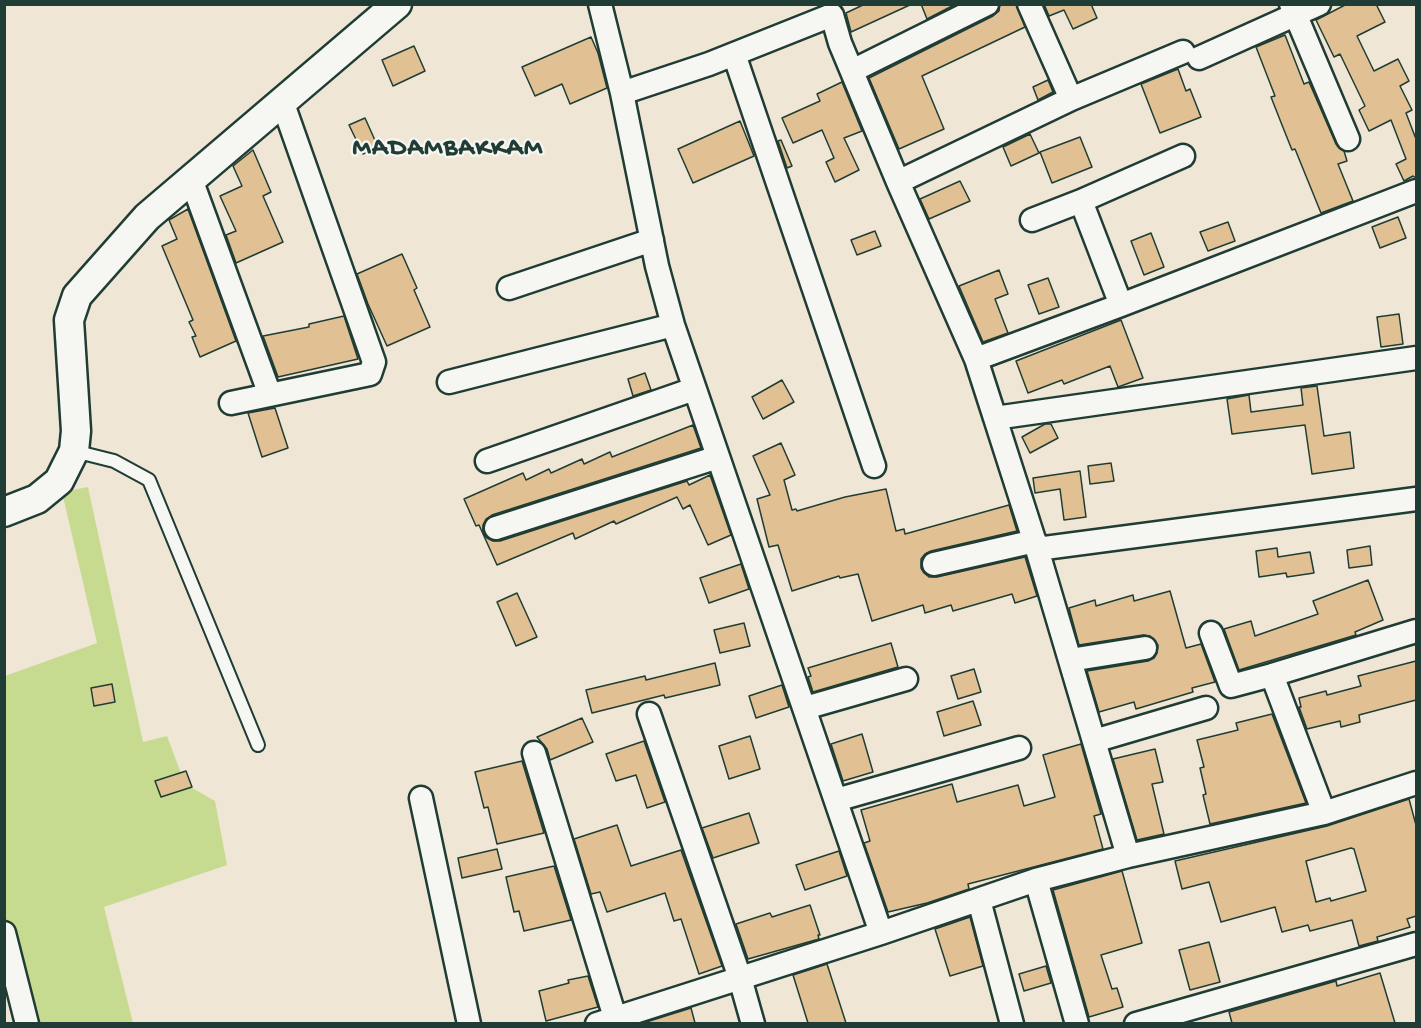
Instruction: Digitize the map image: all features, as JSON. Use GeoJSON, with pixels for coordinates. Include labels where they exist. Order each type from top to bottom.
{"type":"FeatureCollection","features":[{"type":"Feature","properties":{"kind":"street"},"geometry":{"type":"LineString","coordinates":[[4,512],[37,499],[59,481],[74,451],[76,431],[69,320],[77,296],[147,217],[397,4]]}},
{"type":"Feature","properties":{"kind":"street"},"geometry":{"type":"LineString","coordinates":[[600,4],[673,325],[881,933]]}},
{"type":"Feature","properties":{"kind":"street"},"geometry":{"type":"LineString","coordinates":[[852,71],[987,4]]}},
{"type":"Feature","properties":{"kind":"street"},"geometry":{"type":"LineString","coordinates":[[1029,4],[1071,99]]}},
{"type":"Feature","properties":{"kind":"street"},"geometry":{"type":"LineString","coordinates":[[898,182],[1071,99],[1191,55],[1293,10],[1319,4]]}},
{"type":"Feature","properties":{"kind":"street"},"geometry":{"type":"LineString","coordinates":[[622,93],[734,54],[831,10],[840,43],[976,359],[1036,545],[1128,856]]}},
{"type":"Feature","properties":{"kind":"street"},"geometry":{"type":"LineString","coordinates":[[1293,10],[1348,139]]}},
{"type":"Feature","properties":{"kind":"street"},"geometry":{"type":"LineString","coordinates":[[734,54],[874,466]]}},
{"type":"Feature","properties":{"kind":"street"},"geometry":{"type":"LineString","coordinates":[[231,403],[370,374],[374,362],[282,101]]}},
{"type":"Feature","properties":{"kind":"street"},"geometry":{"type":"LineString","coordinates":[[1032,220],[1183,156]]}},
{"type":"Feature","properties":{"kind":"street"},"geometry":{"type":"LineString","coordinates":[[191,179],[270,395]]}},
{"type":"Feature","properties":{"kind":"street"},"geometry":{"type":"LineString","coordinates":[[976,359],[1416,191]]}},
{"type":"Feature","properties":{"kind":"street"},"geometry":{"type":"LineString","coordinates":[[1081,201],[1121,305]]}},
{"type":"Feature","properties":{"kind":"street"},"geometry":{"type":"LineString","coordinates":[[509,288],[652,240]]}},
{"type":"Feature","properties":{"kind":"street"},"geometry":{"type":"LineString","coordinates":[[449,382],[673,325]]}},
{"type":"Feature","properties":{"kind":"street"},"geometry":{"type":"LineString","coordinates":[[995,418],[1416,358]]}},
{"type":"Feature","properties":{"kind":"street"},"geometry":{"type":"LineString","coordinates":[[487,461],[694,389]]}},
{"type":"Feature","properties":{"kind":"street"},"geometry":{"type":"LineString","coordinates":[[496,528],[718,457]]}},
{"type":"Feature","properties":{"kind":"street"},"geometry":{"type":"LineString","coordinates":[[934,564],[1036,545],[1416,499]]}},
{"type":"Feature","properties":{"kind":"street"},"geometry":{"type":"LineString","coordinates":[[1211,633],[1229,684],[1236,687],[1416,632]]}},
{"type":"Feature","properties":{"kind":"street"},"geometry":{"type":"LineString","coordinates":[[1070,660],[1145,648]]}},
{"type":"Feature","properties":{"kind":"street"},"geometry":{"type":"LineString","coordinates":[[1272,675],[1324,813]]}},
{"type":"Feature","properties":{"kind":"street"},"geometry":{"type":"LineString","coordinates":[[805,708],[906,679]]}},
{"type":"Feature","properties":{"kind":"street"},"geometry":{"type":"LineString","coordinates":[[1094,741],[1206,708]]}},
{"type":"Feature","properties":{"kind":"street"},"geometry":{"type":"LineString","coordinates":[[649,714],[740,978],[753,1023]]}},
{"type":"Feature","properties":{"kind":"street"},"geometry":{"type":"LineString","coordinates":[[836,800],[1019,748]]}},
{"type":"Feature","properties":{"kind":"street"},"geometry":{"type":"LineString","coordinates":[[534,753],[610,1022],[1036,880],[1128,856],[1324,813],[1416,783]]}},
{"type":"Feature","properties":{"kind":"street"},"geometry":{"type":"LineString","coordinates":[[421,798],[468,1023]]}},
{"type":"Feature","properties":{"kind":"street"},"geometry":{"type":"LineString","coordinates":[[1036,880],[1077,1023]]}},
{"type":"Feature","properties":{"kind":"street"},"geometry":{"type":"LineString","coordinates":[[979,900],[1012,1023]]}},
{"type":"Feature","properties":{"kind":"street"},"geometry":{"type":"LineString","coordinates":[[4,933],[27,1023]]}},
{"type":"Feature","properties":{"kind":"street"},"geometry":{"type":"LineString","coordinates":[[1136,1023],[1416,944]]}},
{"type":"Feature","properties":{"kind":"lane"},"geometry":{"type":"LineString","coordinates":[[74,451],[114,461],[149,480],[258,745]]}},
{"type":"Feature","properties":{"kind":"green space"},"geometry":{"type":"Polygon","coordinates":[[[88,487],[143,742],[167,736],[185,784],[215,801],[227,865],[104,907],[133,1023],[33,1023],[5,928],[5,676],[97,643],[62,492],[88,487]]]}},
{"type":"Feature","properties":{"kind":"building"},"geometry":{"type":"Polygon","coordinates":[[[865,4],[912,4],[851,32],[846,13],[865,4]]]}},
{"type":"Feature","properties":{"kind":"building"},"geometry":{"type":"Polygon","coordinates":[[[921,4],[956,4],[927,19],[921,4]]]}},
{"type":"Feature","properties":{"kind":"building"},"geometry":{"type":"Polygon","coordinates":[[[1000,4],[1016,4],[1025,27],[922,76],[944,129],[899,149],[869,78],[993,16],[999,11],[1000,4]]]}},
{"type":"Feature","properties":{"kind":"building"},"geometry":{"type":"Polygon","coordinates":[[[1044,4],[1091,4],[1097,18],[1073,29],[1064,10],[1049,16],[1044,4]]]}},
{"type":"Feature","properties":{"kind":"building"},"geometry":{"type":"Polygon","coordinates":[[[1347,4],[1376,4],[1385,22],[1357,36],[1374,71],[1398,59],[1409,81],[1400,86],[1412,110],[1406,113],[1416,139],[1416,178],[1413,176],[1404,181],[1396,164],[1406,159],[1391,120],[1369,131],[1359,110],[1365,106],[1340,54],[1334,57],[1316,20],[1347,4]]]}},
{"type":"Feature","properties":{"kind":"building"},"geometry":{"type":"Polygon","coordinates":[[[1285,35],[1304,84],[1309,82],[1336,144],[1344,151],[1347,161],[1338,164],[1353,201],[1321,213],[1271,97],[1275,96],[1256,47],[1285,35]]]}},
{"type":"Feature","properties":{"kind":"building"},"geometry":{"type":"Polygon","coordinates":[[[591,37],[598,53],[607,88],[570,104],[562,84],[535,96],[522,67],[591,37]]]}},
{"type":"Feature","properties":{"kind":"building"},"geometry":{"type":"Polygon","coordinates":[[[414,46],[425,71],[393,86],[382,60],[414,46]]]}},
{"type":"Feature","properties":{"kind":"building"},"geometry":{"type":"Polygon","coordinates":[[[1178,69],[1186,91],[1190,89],[1201,117],[1160,133],[1141,84],[1178,69]]]}},
{"type":"Feature","properties":{"kind":"building"},"geometry":{"type":"Polygon","coordinates":[[[1048,80],[1053,92],[1038,100],[1033,87],[1048,80]]]}},
{"type":"Feature","properties":{"kind":"building"},"geometry":{"type":"Polygon","coordinates":[[[842,82],[862,131],[844,138],[859,170],[835,182],[826,162],[834,158],[822,130],[793,143],[782,118],[820,101],[817,94],[842,82]]]}},
{"type":"Feature","properties":{"kind":"building"},"geometry":{"type":"Polygon","coordinates":[[[365,118],[378,147],[363,154],[349,125],[365,118]]]}},
{"type":"Feature","properties":{"kind":"building"},"geometry":{"type":"Polygon","coordinates":[[[740,121],[754,156],[693,183],[678,149],[740,121]]]}},
{"type":"Feature","properties":{"kind":"building"},"geometry":{"type":"Polygon","coordinates":[[[1030,134],[1039,153],[1011,166],[1003,147],[1030,134]]]}},
{"type":"Feature","properties":{"kind":"building"},"geometry":{"type":"Polygon","coordinates":[[[1080,137],[1092,167],[1052,183],[1040,152],[1080,137]]]}},
{"type":"Feature","properties":{"kind":"building"},"geometry":{"type":"Polygon","coordinates":[[[781,140],[792,166],[787,168],[778,141],[781,140]]]}},
{"type":"Feature","properties":{"kind":"building"},"geometry":{"type":"Polygon","coordinates":[[[253,150],[271,192],[263,196],[283,242],[236,263],[226,235],[236,231],[220,196],[242,186],[233,166],[253,150]]]}},
{"type":"Feature","properties":{"kind":"building"},"geometry":{"type":"Polygon","coordinates":[[[960,181],[970,201],[929,219],[920,199],[960,181]]]}},
{"type":"Feature","properties":{"kind":"building"},"geometry":{"type":"Polygon","coordinates":[[[188,209],[236,341],[200,357],[192,337],[196,336],[189,322],[193,320],[162,246],[177,239],[169,220],[188,209]]]}},
{"type":"Feature","properties":{"kind":"building"},"geometry":{"type":"Polygon","coordinates":[[[1398,217],[1406,238],[1380,248],[1372,227],[1398,217]]]}},
{"type":"Feature","properties":{"kind":"building"},"geometry":{"type":"Polygon","coordinates":[[[1228,222],[1235,241],[1208,251],[1200,232],[1228,222]]]}},
{"type":"Feature","properties":{"kind":"building"},"geometry":{"type":"Polygon","coordinates":[[[875,231],[881,246],[857,255],[851,240],[875,231]]]}},
{"type":"Feature","properties":{"kind":"building"},"geometry":{"type":"Polygon","coordinates":[[[1151,233],[1164,267],[1144,275],[1131,241],[1151,233]]]}},
{"type":"Feature","properties":{"kind":"building"},"geometry":{"type":"Polygon","coordinates":[[[402,254],[417,288],[414,290],[430,327],[387,346],[357,274],[402,254]]]}},
{"type":"Feature","properties":{"kind":"building"},"geometry":{"type":"Polygon","coordinates":[[[999,270],[1008,294],[995,299],[1008,333],[983,342],[959,286],[999,270]]]}},
{"type":"Feature","properties":{"kind":"building"},"geometry":{"type":"Polygon","coordinates":[[[1048,278],[1059,307],[1039,314],[1028,285],[1048,278]]]}},
{"type":"Feature","properties":{"kind":"building"},"geometry":{"type":"Polygon","coordinates":[[[1399,314],[1403,344],[1381,347],[1377,317],[1399,314]]]}},
{"type":"Feature","properties":{"kind":"building"},"geometry":{"type":"Polygon","coordinates":[[[344,316],[358,359],[278,377],[263,336],[309,327],[309,324],[344,316]]]}},
{"type":"Feature","properties":{"kind":"building"},"geometry":{"type":"Polygon","coordinates":[[[1121,320],[1143,378],[1118,387],[1110,366],[1064,384],[1062,380],[1028,393],[1016,361],[1121,320]]]}},
{"type":"Feature","properties":{"kind":"building"},"geometry":{"type":"Polygon","coordinates":[[[645,373],[651,390],[633,396],[628,379],[645,373]]]}},
{"type":"Feature","properties":{"kind":"building"},"geometry":{"type":"Polygon","coordinates":[[[782,380],[794,402],[763,419],[752,397],[782,380]]]}},
{"type":"Feature","properties":{"kind":"building"},"geometry":{"type":"Polygon","coordinates":[[[1317,386],[1324,436],[1350,432],[1354,468],[1312,474],[1305,425],[1232,434],[1227,399],[1249,395],[1251,412],[1303,405],[1301,388],[1317,386]]]}},
{"type":"Feature","properties":{"kind":"building"},"geometry":{"type":"Polygon","coordinates":[[[275,408],[288,448],[262,457],[248,413],[275,408]]]}},
{"type":"Feature","properties":{"kind":"building"},"geometry":{"type":"Polygon","coordinates":[[[1045,424],[1051,424],[1058,438],[1030,453],[1022,437],[1045,424]]]}},
{"type":"Feature","properties":{"kind":"building"},"geometry":{"type":"Polygon","coordinates":[[[693,425],[701,448],[492,515],[483,525],[483,533],[493,541],[500,541],[687,481],[689,485],[710,475],[731,535],[708,545],[690,505],[683,509],[677,497],[616,524],[614,521],[575,539],[573,533],[497,565],[464,499],[523,473],[526,480],[549,469],[551,473],[582,459],[584,464],[610,452],[612,457],[693,425]]]}},
{"type":"Feature","properties":{"kind":"building"},"geometry":{"type":"Polygon","coordinates":[[[781,443],[795,475],[784,480],[792,510],[797,511],[845,497],[886,489],[896,531],[904,529],[905,534],[1009,505],[1017,531],[931,551],[921,559],[921,568],[929,577],[937,577],[1025,557],[1037,596],[1015,603],[1012,594],[953,611],[951,605],[925,613],[923,605],[872,621],[858,574],[840,578],[839,576],[792,591],[778,545],[769,547],[757,499],[770,495],[753,456],[781,443]]]}},
{"type":"Feature","properties":{"kind":"building"},"geometry":{"type":"Polygon","coordinates":[[[1111,463],[1114,481],[1090,484],[1088,466],[1111,463]]]}},
{"type":"Feature","properties":{"kind":"building"},"geometry":{"type":"Polygon","coordinates":[[[1080,471],[1086,517],[1064,520],[1060,489],[1035,493],[1033,478],[1080,471]]]}},
{"type":"Feature","properties":{"kind":"building"},"geometry":{"type":"Polygon","coordinates":[[[1370,546],[1372,565],[1349,568],[1347,550],[1370,546]]]}},
{"type":"Feature","properties":{"kind":"building"},"geometry":{"type":"Polygon","coordinates":[[[1277,548],[1278,557],[1310,552],[1314,573],[1287,577],[1286,573],[1259,577],[1256,551],[1277,548]]]}},
{"type":"Feature","properties":{"kind":"building"},"geometry":{"type":"Polygon","coordinates":[[[741,564],[749,589],[709,603],[700,578],[741,564]]]}},
{"type":"Feature","properties":{"kind":"building"},"geometry":{"type":"Polygon","coordinates":[[[1368,580],[1383,620],[1355,632],[1356,635],[1239,670],[1224,629],[1251,621],[1255,636],[1318,614],[1313,601],[1368,580]]]}},
{"type":"Feature","properties":{"kind":"building"},"geometry":{"type":"Polygon","coordinates":[[[1170,591],[1186,648],[1201,644],[1215,682],[1192,688],[1193,692],[1136,709],[1134,702],[1099,712],[1087,671],[1148,661],[1154,658],[1158,645],[1150,636],[1143,635],[1079,645],[1069,608],[1095,600],[1096,606],[1133,595],[1134,601],[1170,591]]]}},
{"type":"Feature","properties":{"kind":"building"},"geometry":{"type":"Polygon","coordinates":[[[517,593],[537,637],[516,646],[497,602],[517,593]]]}},
{"type":"Feature","properties":{"kind":"building"},"geometry":{"type":"Polygon","coordinates":[[[744,623],[750,646],[720,653],[714,630],[744,623]]]}},
{"type":"Feature","properties":{"kind":"building"},"geometry":{"type":"Polygon","coordinates":[[[891,643],[898,667],[813,692],[808,677],[811,676],[808,668],[891,643]]]}},
{"type":"Feature","properties":{"kind":"building"},"geometry":{"type":"Polygon","coordinates":[[[1416,661],[1416,700],[1359,715],[1360,722],[1341,727],[1340,721],[1307,729],[1299,707],[1301,707],[1299,698],[1326,691],[1327,695],[1361,686],[1358,676],[1416,661]]]}},
{"type":"Feature","properties":{"kind":"building"},"geometry":{"type":"Polygon","coordinates":[[[715,663],[720,685],[665,698],[664,695],[592,713],[586,690],[645,676],[646,680],[715,663]]]}},
{"type":"Feature","properties":{"kind":"building"},"geometry":{"type":"Polygon","coordinates":[[[974,669],[981,692],[958,699],[951,676],[974,669]]]}},
{"type":"Feature","properties":{"kind":"building"},"geometry":{"type":"Polygon","coordinates":[[[112,684],[115,702],[94,706],[91,688],[112,684]]]}},
{"type":"Feature","properties":{"kind":"building"},"geometry":{"type":"Polygon","coordinates":[[[782,685],[789,707],[756,718],[749,696],[782,685]]]}},
{"type":"Feature","properties":{"kind":"building"},"geometry":{"type":"Polygon","coordinates":[[[973,701],[981,725],[944,736],[937,712],[973,701]]]}},
{"type":"Feature","properties":{"kind":"building"},"geometry":{"type":"Polygon","coordinates":[[[1272,714],[1306,803],[1210,824],[1200,768],[1204,767],[1197,740],[1238,730],[1236,723],[1272,714]]]}},
{"type":"Feature","properties":{"kind":"building"},"geometry":{"type":"Polygon","coordinates":[[[582,718],[593,742],[550,760],[547,749],[537,737],[582,718]]]}},
{"type":"Feature","properties":{"kind":"building"},"geometry":{"type":"Polygon","coordinates":[[[862,734],[873,772],[843,781],[831,744],[862,734]]]}},
{"type":"Feature","properties":{"kind":"building"},"geometry":{"type":"Polygon","coordinates":[[[750,736],[760,769],[729,779],[719,746],[750,736]]]}},
{"type":"Feature","properties":{"kind":"building"},"geometry":{"type":"Polygon","coordinates":[[[644,741],[665,802],[647,808],[636,775],[616,781],[606,754],[644,741]]]}},
{"type":"Feature","properties":{"kind":"building"},"geometry":{"type":"Polygon","coordinates":[[[1081,744],[1101,814],[1094,816],[1103,849],[968,884],[969,889],[927,903],[888,912],[864,843],[870,841],[861,810],[952,784],[957,802],[1018,785],[1024,806],[1055,797],[1043,755],[1081,744]]]}},
{"type":"Feature","properties":{"kind":"building"},"geometry":{"type":"Polygon","coordinates":[[[1155,749],[1163,782],[1152,784],[1164,834],[1137,840],[1113,759],[1155,749]]]}},
{"type":"Feature","properties":{"kind":"building"},"geometry":{"type":"Polygon","coordinates":[[[522,761],[544,833],[497,844],[488,807],[484,808],[475,772],[522,761]]]}},
{"type":"Feature","properties":{"kind":"building"},"geometry":{"type":"Polygon","coordinates":[[[186,771],[192,787],[161,797],[155,781],[186,771]]]}},
{"type":"Feature","properties":{"kind":"building"},"geometry":{"type":"Polygon","coordinates":[[[1409,799],[1416,825],[1416,916],[1407,919],[1410,927],[1377,937],[1378,941],[1359,946],[1352,920],[1310,931],[1308,925],[1282,932],[1275,907],[1221,922],[1209,882],[1182,889],[1175,861],[1327,826],[1409,799]],[[1354,849],[1306,861],[1316,902],[1330,898],[1331,901],[1366,891],[1354,849]]]}},
{"type":"Feature","properties":{"kind":"building"},"geometry":{"type":"Polygon","coordinates":[[[749,813],[759,843],[713,858],[702,828],[749,813]]]}},
{"type":"Feature","properties":{"kind":"building"},"geometry":{"type":"Polygon","coordinates":[[[617,825],[631,866],[681,850],[722,966],[699,974],[681,919],[674,921],[665,893],[607,912],[600,892],[591,894],[574,839],[617,825]]]}},
{"type":"Feature","properties":{"kind":"building"},"geometry":{"type":"Polygon","coordinates":[[[497,849],[502,869],[462,878],[458,858],[497,849]]]}},
{"type":"Feature","properties":{"kind":"building"},"geometry":{"type":"Polygon","coordinates":[[[839,851],[847,876],[805,890],[796,865],[839,851]]]}},
{"type":"Feature","properties":{"kind":"building"},"geometry":{"type":"Polygon","coordinates":[[[554,866],[571,920],[524,931],[519,911],[514,912],[506,877],[554,866]]]}},
{"type":"Feature","properties":{"kind":"building"},"geometry":{"type":"Polygon","coordinates":[[[1122,871],[1142,943],[1101,955],[1112,989],[1117,988],[1123,1007],[1089,1017],[1053,890],[1122,871]]]}},
{"type":"Feature","properties":{"kind":"building"},"geometry":{"type":"Polygon","coordinates":[[[810,905],[820,935],[818,935],[819,939],[748,959],[736,924],[770,913],[772,917],[810,905]]]}},
{"type":"Feature","properties":{"kind":"building"},"geometry":{"type":"Polygon","coordinates":[[[970,917],[983,966],[950,976],[935,929],[970,917]]]}},
{"type":"Feature","properties":{"kind":"building"},"geometry":{"type":"Polygon","coordinates":[[[1209,942],[1220,982],[1190,990],[1179,950],[1209,942]]]}},
{"type":"Feature","properties":{"kind":"building"},"geometry":{"type":"Polygon","coordinates":[[[827,964],[846,1023],[808,1023],[793,975],[827,964]]]}},
{"type":"Feature","properties":{"kind":"building"},"geometry":{"type":"Polygon","coordinates":[[[1046,966],[1051,983],[1024,991],[1019,974],[1046,966]]]}},
{"type":"Feature","properties":{"kind":"building"},"geometry":{"type":"Polygon","coordinates":[[[1380,973],[1395,1023],[1232,1023],[1229,1012],[1336,981],[1337,986],[1380,973]]]}},
{"type":"Feature","properties":{"kind":"building"},"geometry":{"type":"Polygon","coordinates":[[[588,976],[598,1007],[546,1021],[539,991],[569,983],[568,980],[588,976]]]}},
{"type":"Feature","properties":{"kind":"building"},"geometry":{"type":"Polygon","coordinates":[[[691,1008],[695,1023],[643,1023],[691,1008]]]}},
{"type":"Feature","properties":{"kind":"district","name":"MADAMBAKKAM"},"geometry":{"type":"Point","coordinates":[448,150]}}]}
